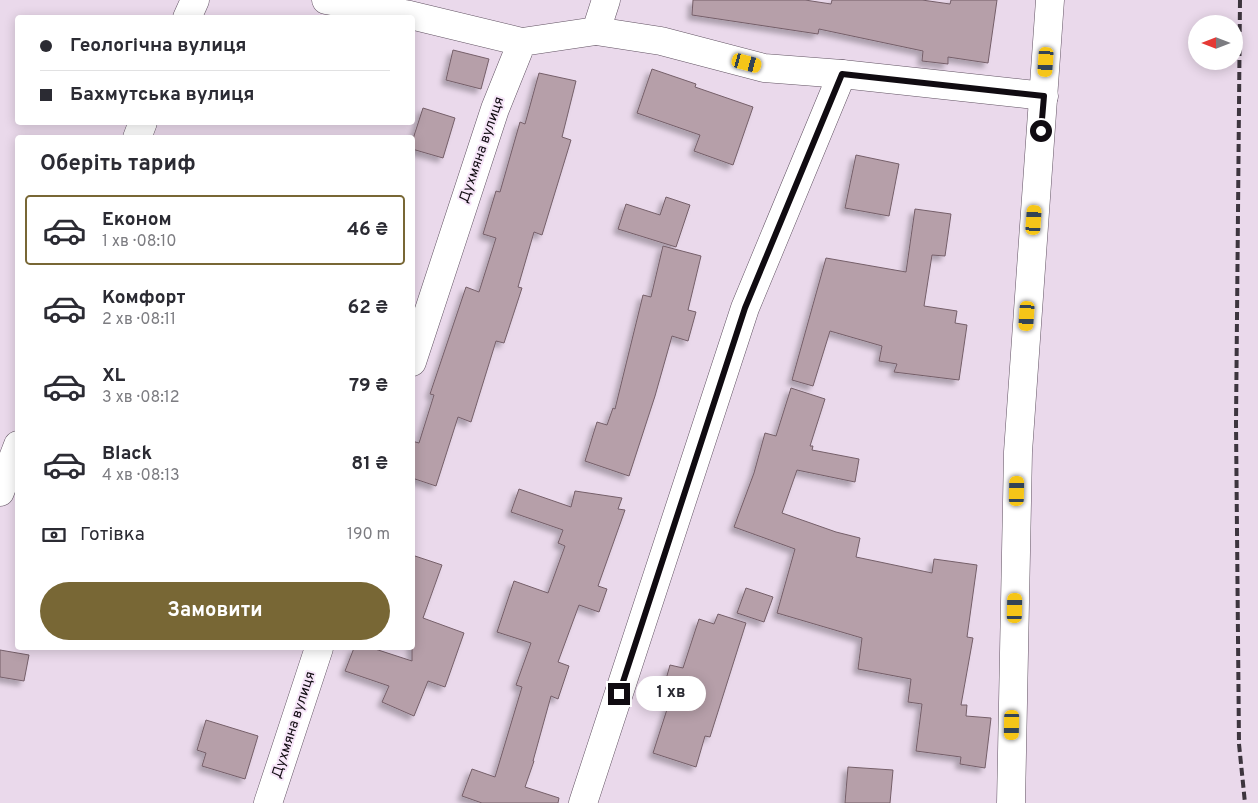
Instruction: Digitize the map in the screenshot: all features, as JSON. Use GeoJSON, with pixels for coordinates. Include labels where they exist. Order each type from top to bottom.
{"type":"FeatureCollection","features":[{"type":"Feature","properties":{"kind":"street"},"geometry":{"type":"LineString","coordinates":[[188,15],[195,0]]}},
{"type":"Feature","properties":{"kind":"street"},"geometry":{"type":"LineString","coordinates":[[326,0],[414,15]]}},
{"type":"Feature","properties":{"kind":"street"},"geometry":{"type":"LineString","coordinates":[[596,31],[606,0]]}},
{"type":"Feature","properties":{"kind":"street"},"geometry":{"type":"LineString","coordinates":[[1011,803],[1018,452],[1050,0]]}},
{"type":"Feature","properties":{"kind":"street"},"geometry":{"type":"LineString","coordinates":[[415,15],[522,42],[596,31],[661,41],[764,68],[842,74],[1044,96]]}},
{"type":"Feature","properties":{"kind":"street","name":"Духмяна вулиця"},"geometry":{"type":"LineString","coordinates":[[415,353],[495,109],[522,42]]}},
{"type":"Feature","properties":{"kind":"street"},"geometry":{"type":"LineString","coordinates":[[584,803],[745,308],[842,74]]}},
{"type":"Feature","properties":{"kind":"street"},"geometry":{"type":"LineString","coordinates":[[0,492],[15,453]]}},
{"type":"Feature","properties":{"kind":"street","name":"Духмяна вулиця"},"geometry":{"type":"LineString","coordinates":[[268,803],[318,650]]}},
{"type":"Feature","properties":{"kind":"building"},"geometry":{"type":"Polygon","coordinates":[[[693,0],[805,0],[831,4],[832,0],[922,0],[950,4],[951,0],[997,0],[988,63],[948,57],[948,64],[922,61],[923,51],[819,29],[818,34],[692,15],[693,0]]]}},
{"type":"Feature","properties":{"kind":"building"},"geometry":{"type":"Polygon","coordinates":[[[453,50],[489,59],[481,89],[446,80],[453,50]]]}},
{"type":"Feature","properties":{"kind":"building"},"geometry":{"type":"Polygon","coordinates":[[[652,69],[696,84],[695,87],[753,107],[733,165],[694,151],[700,135],[637,113],[652,69]]]}},
{"type":"Feature","properties":{"kind":"building"},"geometry":{"type":"Polygon","coordinates":[[[539,73],[576,81],[562,137],[571,140],[542,235],[534,232],[518,287],[522,288],[504,343],[496,341],[471,422],[458,417],[436,486],[415,479],[415,442],[419,443],[434,395],[430,394],[466,287],[479,292],[496,238],[483,234],[496,191],[500,192],[520,122],[525,124],[539,73]]]}},
{"type":"Feature","properties":{"kind":"building"},"geometry":{"type":"Polygon","coordinates":[[[423,108],[455,118],[443,158],[415,150],[414,135],[423,108]]]}},
{"type":"Feature","properties":{"kind":"building"},"geometry":{"type":"Polygon","coordinates":[[[856,155],[899,164],[889,216],[845,208],[856,155]]]}},
{"type":"Feature","properties":{"kind":"building"},"geometry":{"type":"Polygon","coordinates":[[[666,197],[690,205],[676,247],[618,229],[626,204],[660,215],[666,197]]]}},
{"type":"Feature","properties":{"kind":"building"},"geometry":{"type":"Polygon","coordinates":[[[915,209],[951,214],[945,256],[932,255],[924,306],[957,311],[955,323],[967,325],[959,380],[894,372],[897,364],[879,361],[882,346],[830,331],[813,386],[792,380],[826,258],[906,272],[915,209]]]}},
{"type":"Feature","properties":{"kind":"building"},"geometry":{"type":"Polygon","coordinates":[[[663,246],[701,256],[688,310],[696,312],[688,341],[672,336],[629,476],[585,461],[597,422],[607,425],[613,408],[615,409],[643,295],[651,297],[663,246]]]}},
{"type":"Feature","properties":{"kind":"building"},"geometry":{"type":"Polygon","coordinates":[[[791,388],[825,399],[810,446],[813,446],[812,450],[859,459],[855,482],[797,470],[782,513],[836,532],[860,538],[856,557],[932,573],[934,559],[977,565],[967,637],[973,638],[961,705],[967,705],[966,716],[991,718],[985,768],[960,764],[961,757],[916,751],[922,704],[908,702],[911,679],[858,669],[862,638],[777,613],[795,549],[734,527],[754,473],[765,433],[776,436],[791,388]]]}},
{"type":"Feature","properties":{"kind":"building"},"geometry":{"type":"Polygon","coordinates":[[[519,489],[571,507],[575,491],[622,498],[618,509],[625,510],[598,586],[607,589],[599,612],[579,605],[558,662],[569,666],[558,699],[551,696],[534,761],[525,787],[559,798],[558,803],[482,803],[462,796],[472,769],[495,777],[522,687],[516,685],[531,643],[497,632],[514,581],[548,593],[565,546],[558,543],[563,530],[511,512],[519,489]]]}},
{"type":"Feature","properties":{"kind":"building"},"geometry":{"type":"Polygon","coordinates":[[[415,556],[442,565],[423,618],[464,633],[445,687],[428,681],[414,716],[382,702],[389,686],[345,671],[353,650],[378,650],[412,661],[412,650],[415,650],[415,556]]]}},
{"type":"Feature","properties":{"kind":"building"},"geometry":{"type":"Polygon","coordinates":[[[746,588],[773,597],[764,622],[737,613],[746,588]]]}},
{"type":"Feature","properties":{"kind":"building"},"geometry":{"type":"Polygon","coordinates":[[[718,614],[746,623],[710,737],[705,736],[696,767],[653,753],[670,700],[661,697],[670,665],[683,668],[699,619],[714,624],[718,614]]]}},
{"type":"Feature","properties":{"kind":"building"},"geometry":{"type":"Polygon","coordinates":[[[0,650],[29,655],[24,681],[0,677],[0,650]]]}},
{"type":"Feature","properties":{"kind":"building"},"geometry":{"type":"Polygon","coordinates":[[[206,720],[258,736],[245,779],[202,766],[206,753],[197,750],[206,720]]]}},
{"type":"Feature","properties":{"kind":"building"},"geometry":{"type":"Polygon","coordinates":[[[848,767],[893,770],[890,803],[845,803],[848,767]]]}},
{"type":"Feature","properties":{"kind":"railway"},"geometry":{"type":"LineString","coordinates":[[1240,0],[1236,423],[1239,744],[1245,803]]}},
{"type":"Feature","properties":{"kind":"route"},"geometry":{"type":"LineString","coordinates":[[619,694],[745,308],[842,74],[1044,96],[1041,131]]}}]}
